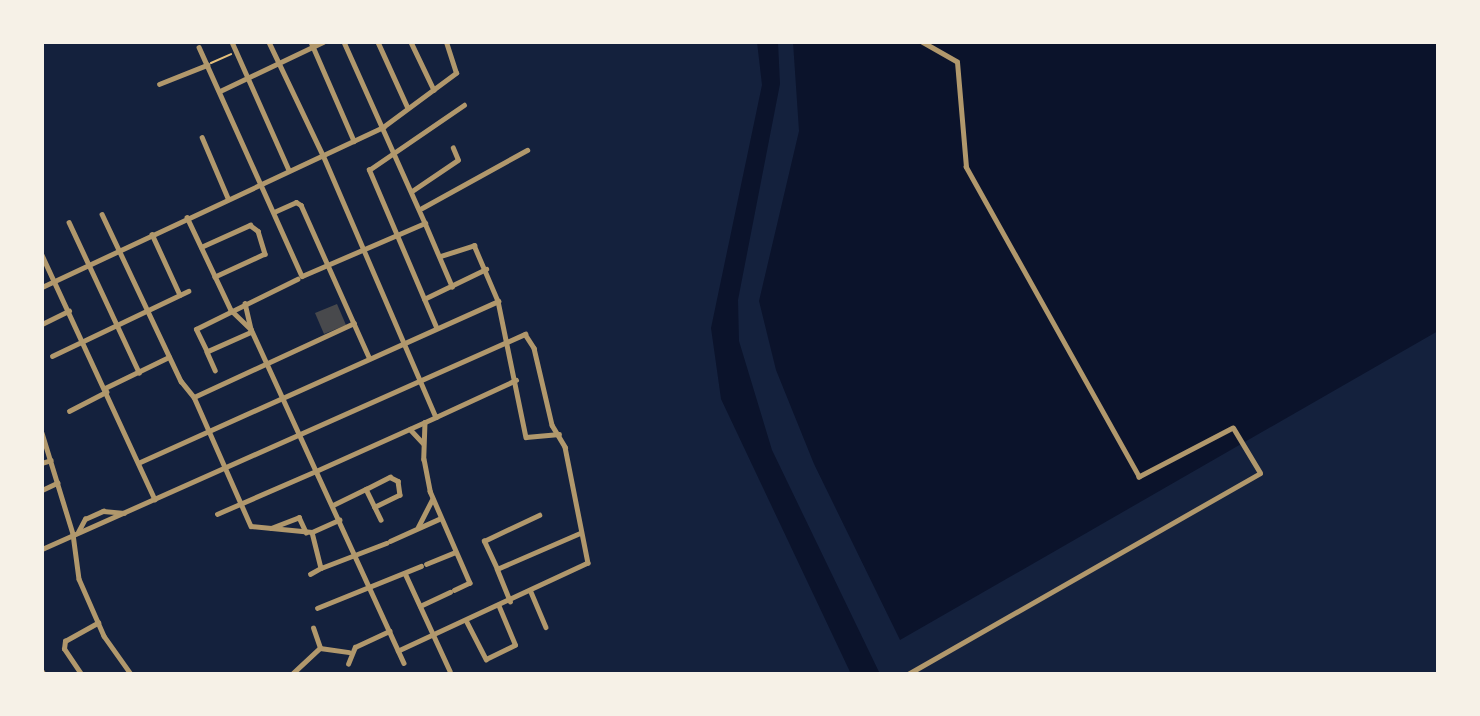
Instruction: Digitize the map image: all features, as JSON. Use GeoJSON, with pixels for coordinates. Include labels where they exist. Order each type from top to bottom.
{"type":"FeatureCollection","features":[{"type":"Feature","properties":{"kind":"street"},"geometry":{"type":"LineString","coordinates":[[232,42],[289,170]]}},
{"type":"Feature","properties":{"kind":"street"},"geometry":{"type":"LineString","coordinates":[[269,42],[323,155],[436,417]]}},
{"type":"Feature","properties":{"kind":"street"},"geometry":{"type":"LineString","coordinates":[[220,91],[312,44],[323,42]]}},
{"type":"Feature","properties":{"kind":"street"},"geometry":{"type":"LineString","coordinates":[[344,42],[422,208],[425,223],[452,286]]}},
{"type":"Feature","properties":{"kind":"street"},"geometry":{"type":"LineString","coordinates":[[377,42],[408,108]]}},
{"type":"Feature","properties":{"kind":"street"},"geometry":{"type":"LineString","coordinates":[[411,42],[434,90]]}},
{"type":"Feature","properties":{"kind":"street"},"geometry":{"type":"LineString","coordinates":[[42,287],[187,216],[383,127],[453,76],[458,68],[446,42]]}},
{"type":"Feature","properties":{"kind":"street"},"geometry":{"type":"LineString","coordinates":[[908,674],[1260,473],[1233,428],[1139,477],[966,167],[957,62],[922,42]]}},
{"type":"Feature","properties":{"kind":"street"},"geometry":{"type":"LineString","coordinates":[[312,44],[354,141]]}},
{"type":"Feature","properties":{"kind":"street"},"geometry":{"type":"LineString","coordinates":[[199,47],[274,212],[299,277]]}},
{"type":"Feature","properties":{"kind":"street"},"geometry":{"type":"LineString","coordinates":[[159,84],[207,65]]}},
{"type":"Feature","properties":{"kind":"street"},"geometry":{"type":"LineString","coordinates":[[436,327],[372,179],[371,167],[396,155],[464,105]]}},
{"type":"Feature","properties":{"kind":"street"},"geometry":{"type":"LineString","coordinates":[[202,137],[228,198]]}},
{"type":"Feature","properties":{"kind":"street"},"geometry":{"type":"LineString","coordinates":[[412,191],[458,160],[453,148]]}},
{"type":"Feature","properties":{"kind":"street"},"geometry":{"type":"LineString","coordinates":[[422,208],[527,150]]}},
{"type":"Feature","properties":{"kind":"street"},"geometry":{"type":"LineString","coordinates":[[274,212],[296,202],[301,205],[369,357]]}},
{"type":"Feature","properties":{"kind":"street"},"geometry":{"type":"LineString","coordinates":[[102,215],[169,357],[212,430],[251,526],[309,532],[339,520]]}},
{"type":"Feature","properties":{"kind":"street"},"geometry":{"type":"LineString","coordinates":[[187,216],[230,310],[251,331]]}},
{"type":"Feature","properties":{"kind":"street"},"geometry":{"type":"LineString","coordinates":[[69,222],[139,372]]}},
{"type":"Feature","properties":{"kind":"street"},"geometry":{"type":"LineString","coordinates":[[215,370],[197,327],[362,248],[397,237],[425,223]]}},
{"type":"Feature","properties":{"kind":"street"},"geometry":{"type":"LineString","coordinates":[[201,247],[250,225],[258,231],[265,254],[215,277]]}},
{"type":"Feature","properties":{"kind":"street"},"geometry":{"type":"LineString","coordinates":[[152,234],[180,295]]}},
{"type":"Feature","properties":{"kind":"street"},"geometry":{"type":"LineString","coordinates":[[441,256],[472,244],[486,270],[498,303],[508,339],[526,437],[559,434]]}},
{"type":"Feature","properties":{"kind":"street"},"geometry":{"type":"LineString","coordinates":[[42,255],[155,499]]}},
{"type":"Feature","properties":{"kind":"street"},"geometry":{"type":"LineString","coordinates":[[424,299],[486,270]]}},
{"type":"Feature","properties":{"kind":"street"},"geometry":{"type":"LineString","coordinates":[[52,356],[188,291]]}},
{"type":"Feature","properties":{"kind":"street"},"geometry":{"type":"LineString","coordinates":[[244,303],[251,331],[404,663]]}},
{"type":"Feature","properties":{"kind":"street"},"geometry":{"type":"LineString","coordinates":[[138,463],[404,341],[498,303]]}},
{"type":"Feature","properties":{"kind":"street"},"geometry":{"type":"LineString","coordinates":[[42,324],[69,311]]}},
{"type":"Feature","properties":{"kind":"street"},"geometry":{"type":"LineString","coordinates":[[194,397],[354,323]]}},
{"type":"Feature","properties":{"kind":"street"},"geometry":{"type":"LineString","coordinates":[[207,352],[251,331]]}},
{"type":"Feature","properties":{"kind":"street"},"geometry":{"type":"LineString","coordinates":[[42,549],[520,334],[530,340],[551,422],[559,434],[587,565],[467,622],[398,651]]}},
{"type":"Feature","properties":{"kind":"street"},"geometry":{"type":"LineString","coordinates":[[69,411],[169,357]]}},
{"type":"Feature","properties":{"kind":"street"},"geometry":{"type":"LineString","coordinates":[[217,514],[516,380]]}},
{"type":"Feature","properties":{"kind":"street"},"geometry":{"type":"LineString","coordinates":[[420,606],[470,583],[432,499],[423,443],[425,422]]}},
{"type":"Feature","properties":{"kind":"street"},"geometry":{"type":"LineString","coordinates":[[410,429],[423,443]]}},
{"type":"Feature","properties":{"kind":"street"},"geometry":{"type":"LineString","coordinates":[[42,433],[75,533],[76,569],[98,623],[131,674]]}},
{"type":"Feature","properties":{"kind":"street"},"geometry":{"type":"LineString","coordinates":[[42,463],[51,460]]}},
{"type":"Feature","properties":{"kind":"street"},"geometry":{"type":"LineString","coordinates":[[333,505],[390,477],[398,481],[400,495],[375,507]]}},
{"type":"Feature","properties":{"kind":"street"},"geometry":{"type":"LineString","coordinates":[[42,490],[57,483]]}},
{"type":"Feature","properties":{"kind":"street"},"geometry":{"type":"LineString","coordinates":[[366,489],[381,520]]}},
{"type":"Feature","properties":{"kind":"street"},"geometry":{"type":"LineString","coordinates":[[417,528],[432,499]]}},
{"type":"Feature","properties":{"kind":"street"},"geometry":{"type":"LineString","coordinates":[[75,533],[85,519],[103,511],[116,509],[125,513]]}},
{"type":"Feature","properties":{"kind":"street"},"geometry":{"type":"LineString","coordinates":[[510,602],[497,569],[482,542],[539,515]]}},
{"type":"Feature","properties":{"kind":"street"},"geometry":{"type":"LineString","coordinates":[[270,529],[299,517],[309,532],[321,568]]}},
{"type":"Feature","properties":{"kind":"street"},"geometry":{"type":"LineString","coordinates":[[310,574],[439,519]]}},
{"type":"Feature","properties":{"kind":"street"},"geometry":{"type":"LineString","coordinates":[[497,569],[580,533]]}},
{"type":"Feature","properties":{"kind":"street"},"geometry":{"type":"LineString","coordinates":[[317,608],[455,552]]}},
{"type":"Feature","properties":{"kind":"street"},"geometry":{"type":"LineString","coordinates":[[405,573],[450,671]]}},
{"type":"Feature","properties":{"kind":"street"},"geometry":{"type":"LineString","coordinates":[[531,592],[547,627]]}},
{"type":"Feature","properties":{"kind":"street"},"geometry":{"type":"LineString","coordinates":[[467,622],[486,659],[515,645],[499,607]]}},
{"type":"Feature","properties":{"kind":"street"},"geometry":{"type":"LineString","coordinates":[[81,674],[64,649],[65,642],[98,623]]}},
{"type":"Feature","properties":{"kind":"street"},"geometry":{"type":"LineString","coordinates":[[313,628],[320,648]]}},
{"type":"Feature","properties":{"kind":"street"},"geometry":{"type":"LineString","coordinates":[[320,648],[349,652],[389,631]]}},
{"type":"Feature","properties":{"kind":"street"},"geometry":{"type":"LineString","coordinates":[[292,674],[320,648]]}},
{"type":"Feature","properties":{"kind":"street"},"geometry":{"type":"LineString","coordinates":[[348,664],[349,652]]}},
{"type":"Feature","properties":{"kind":"path"},"geometry":{"type":"LineString","coordinates":[[207,65],[235,52]]}},
{"type":"Feature","properties":{"kind":"water"},"geometry":{"type":"Polygon","coordinates":[[[757,42],[778,42],[780,84],[738,300],[739,341],[772,450],[880,674],[851,674],[721,399],[711,328],[762,85],[757,42]]]}},
{"type":"Feature","properties":{"kind":"water"},"geometry":{"type":"Polygon","coordinates":[[[793,42],[1438,42],[1438,331],[900,640],[814,464],[776,370],[759,301],[799,131],[793,42]]]}},
{"type":"Feature","properties":{"kind":"building"},"geometry":{"type":"Polygon","coordinates":[[[337,304],[346,325],[324,334],[315,313],[337,304]]]}}]}
